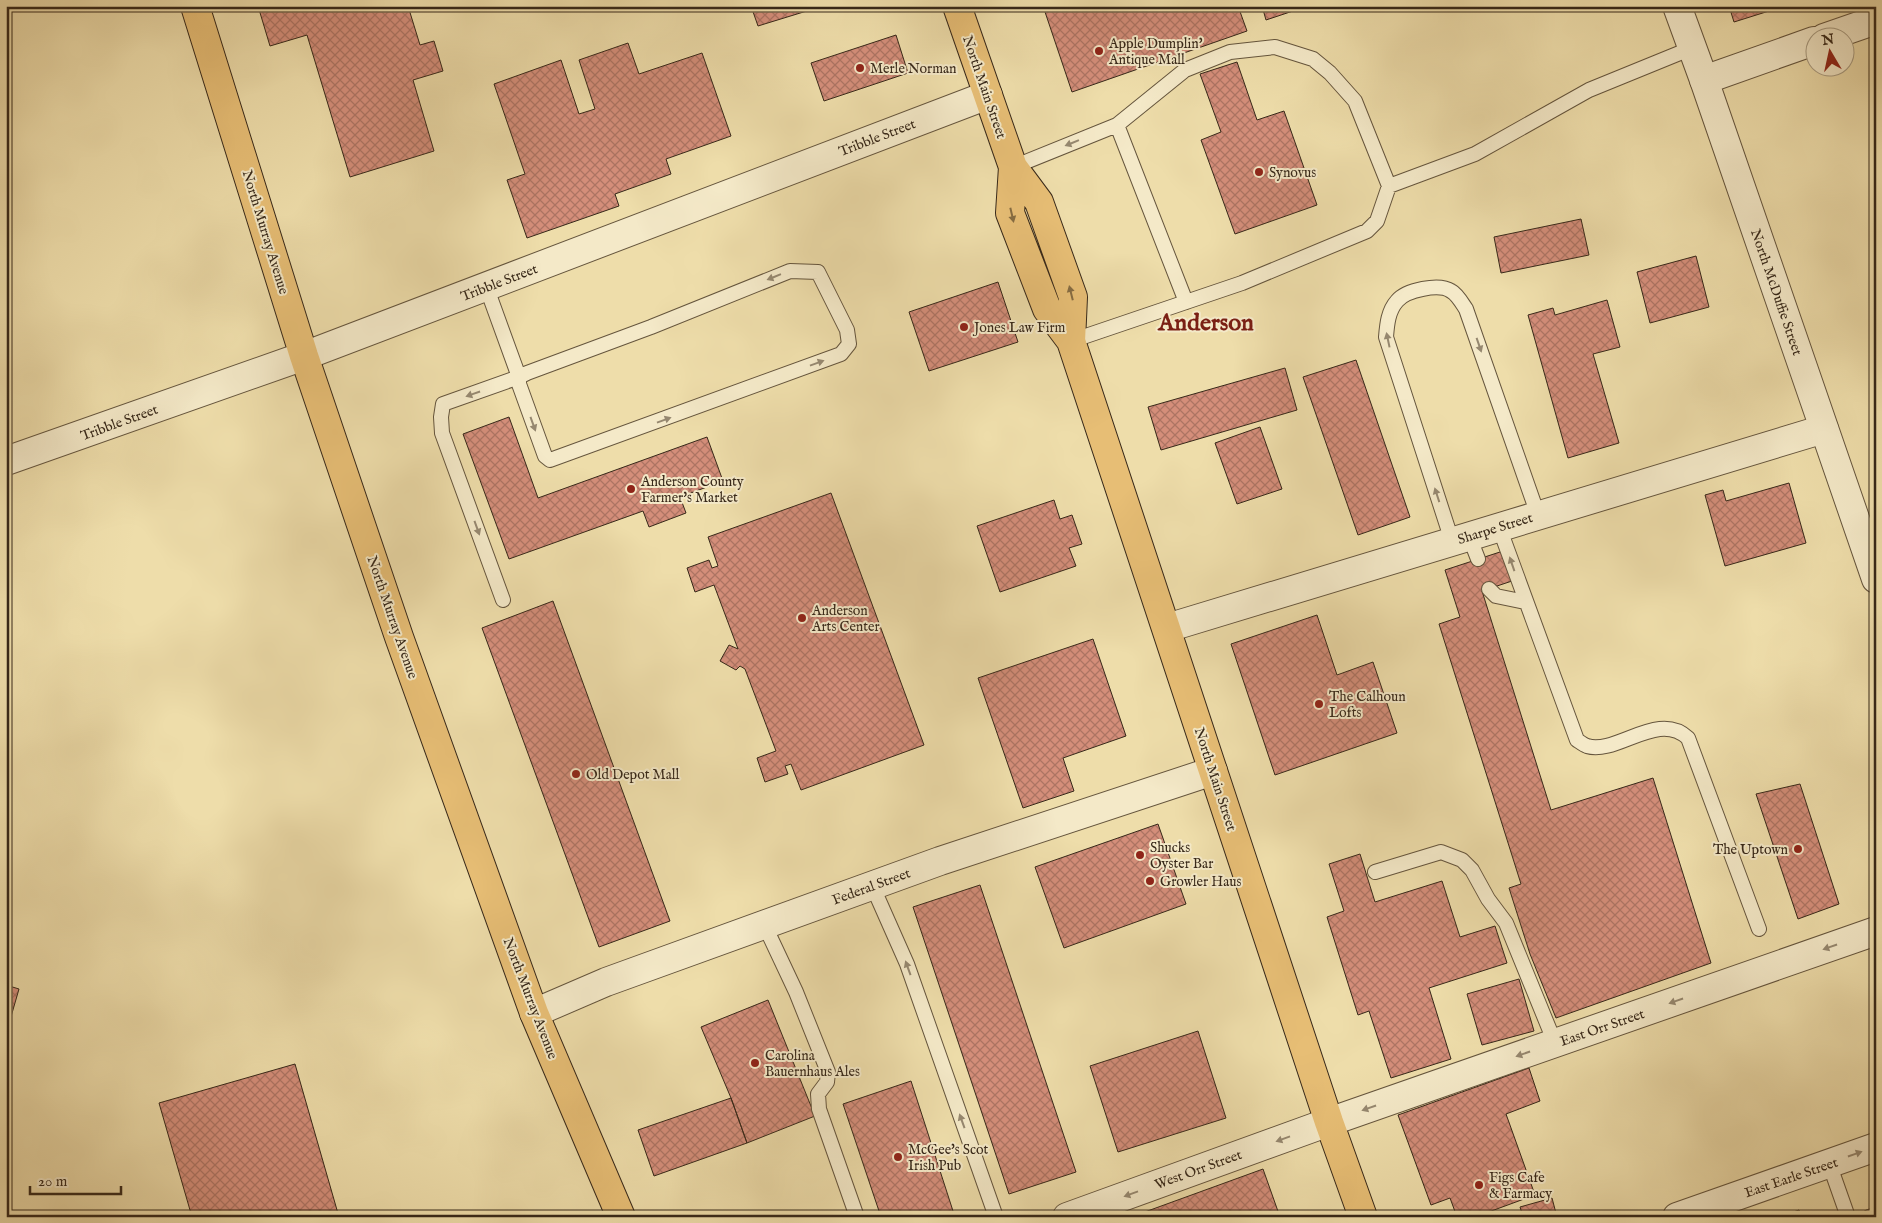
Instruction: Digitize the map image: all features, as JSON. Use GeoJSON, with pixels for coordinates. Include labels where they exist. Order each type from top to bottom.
{"type":"FeatureCollection","features":[{"type":"Feature","properties":{"kind":"main road","name":"North Murray Avenue"},"geometry":{"type":"LineString","coordinates":[[195,6],[304,356],[399,637],[534,1013],[621,1217]]}},
{"type":"Feature","properties":{"kind":"main road","name":"North Main Street"},"geometry":{"type":"LineString","coordinates":[[957,6],[1013,167],[1039,202],[1074,297],[1071,341],[1362,1217]]}},
{"type":"Feature","properties":{"kind":"street","name":"North McDuffie Street"},"geometry":{"type":"LineString","coordinates":[[1677,6],[1876,579]]}},
{"type":"Feature","properties":{"kind":"street"},"geometry":{"type":"LineString","coordinates":[[1853,28],[1876,20]]}},
{"type":"Feature","properties":{"kind":"street"},"geometry":{"type":"LineString","coordinates":[[1704,80],[1804,45]]}},
{"type":"Feature","properties":{"kind":"street","name":"Tribble Street"},"geometry":{"type":"LineString","coordinates":[[6,461],[304,356],[988,95]]}},
{"type":"Feature","properties":{"kind":"street","name":"Sharpe Street"},"geometry":{"type":"LineString","coordinates":[[1167,628],[1466,546],[1499,527],[1824,429]]}},
{"type":"Feature","properties":{"kind":"street","name":"Federal Street"},"geometry":{"type":"LineString","coordinates":[[534,1013],[606,982],[872,885],[948,858],[1213,771]]}},
{"type":"Feature","properties":{"kind":"street","name":"East Orr Street"},"geometry":{"type":"LineString","coordinates":[[1329,1122],[1876,931]]}},
{"type":"Feature","properties":{"kind":"street","name":"West Orr Street"},"geometry":{"type":"LineString","coordinates":[[1067,1217],[1329,1122]]}},
{"type":"Feature","properties":{"kind":"street","name":"East Earle Street"},"geometry":{"type":"LineString","coordinates":[[1679,1216],[1876,1147]]}},
{"type":"Feature","properties":{"kind":"lane"},"geometry":{"type":"LineString","coordinates":[[1013,167],[1117,125],[1185,70],[1230,52],[1275,47],[1313,59],[1330,72],[1355,101],[1389,186],[1377,222],[1367,231],[1242,283],[1071,341]]}},
{"type":"Feature","properties":{"kind":"lane"},"geometry":{"type":"LineString","coordinates":[[1389,186],[1475,154],[1589,90],[1692,48]]}},
{"type":"Feature","properties":{"kind":"lane"},"geometry":{"type":"LineString","coordinates":[[1117,125],[1186,302]]}},
{"type":"Feature","properties":{"kind":"lane"},"geometry":{"type":"LineString","coordinates":[[486,286],[519,377],[519,384],[545,456],[550,460],[841,354],[849,344],[847,330],[818,272],[790,271],[651,327],[527,372],[519,377],[443,404],[441,417],[442,433],[504,600]]}},
{"type":"Feature","properties":{"kind":"lane"},"geometry":{"type":"LineString","coordinates":[[1466,546],[1386,337],[1387,320],[1397,300],[1420,289],[1440,286],[1452,291],[1466,309],[1538,515]]}},
{"type":"Feature","properties":{"kind":"lane"},"geometry":{"type":"LineString","coordinates":[[1499,527],[1577,740],[1587,746],[1601,747],[1661,729],[1682,732],[1688,738],[1759,930]]}},
{"type":"Feature","properties":{"kind":"lane"},"geometry":{"type":"LineString","coordinates":[[1489,588],[1496,596],[1525,602]]}},
{"type":"Feature","properties":{"kind":"lane"},"geometry":{"type":"LineString","coordinates":[[1375,872],[1441,852],[1462,860],[1472,870],[1488,899],[1506,923],[1555,1043]]}},
{"type":"Feature","properties":{"kind":"lane"},"geometry":{"type":"LineString","coordinates":[[872,885],[907,964],[996,1217]]}},
{"type":"Feature","properties":{"kind":"lane"},"geometry":{"type":"LineString","coordinates":[[764,924],[796,992],[828,1072],[827,1082],[818,1094],[819,1109],[858,1217]]}},
{"type":"Feature","properties":{"kind":"lane"},"geometry":{"type":"LineString","coordinates":[[1829,1163],[1848,1217]]}},
{"type":"Feature","properties":{"kind":"lane"},"geometry":{"type":"LineString","coordinates":[[1869,1217],[1876,1215]]}},
{"type":"Feature","properties":{"kind":"building"},"geometry":{"type":"Polygon","coordinates":[[[258,6],[408,6],[420,45],[434,41],[443,71],[413,80],[434,151],[350,177],[307,35],[270,46],[258,6]]]}},
{"type":"Feature","properties":{"kind":"building"},"geometry":{"type":"Polygon","coordinates":[[[751,6],[823,6],[758,26],[751,6]]]}},
{"type":"Feature","properties":{"kind":"building"},"geometry":{"type":"Polygon","coordinates":[[[1043,6],[1238,6],[1247,31],[1072,92],[1043,6]]]}},
{"type":"Feature","properties":{"kind":"building"},"geometry":{"type":"Polygon","coordinates":[[[1262,6],[1308,6],[1266,20],[1262,6]]]}},
{"type":"Feature","properties":{"kind":"building"},"geometry":{"type":"Polygon","coordinates":[[[1729,6],[1785,6],[1734,22],[1729,6]]]}},
{"type":"Feature","properties":{"kind":"building","name":"Merle Norman"},"geometry":{"type":"Polygon","coordinates":[[[896,35],[908,73],[824,101],[811,63],[896,35]]]}},
{"type":"Feature","properties":{"kind":"building"},"geometry":{"type":"Polygon","coordinates":[[[628,43],[639,74],[702,53],[731,136],[666,159],[671,174],[615,194],[619,206],[527,238],[507,180],[525,174],[494,84],[561,60],[579,114],[595,109],[579,60],[628,43]]]}},
{"type":"Feature","properties":{"kind":"building","name":"Synovus"},"geometry":{"type":"Polygon","coordinates":[[[1237,62],[1257,120],[1284,111],[1317,205],[1235,234],[1201,140],[1221,132],[1200,74],[1237,62]]]}},
{"type":"Feature","properties":{"kind":"building"},"geometry":{"type":"Polygon","coordinates":[[[1581,219],[1589,255],[1501,273],[1494,237],[1581,219]]]}},
{"type":"Feature","properties":{"kind":"building"},"geometry":{"type":"Polygon","coordinates":[[[1696,256],[1709,307],[1650,323],[1637,272],[1696,256]]]}},
{"type":"Feature","properties":{"kind":"building","name":"Jones Law Firm"},"geometry":{"type":"Polygon","coordinates":[[[998,282],[1018,342],[929,371],[909,312],[998,282]]]}},
{"type":"Feature","properties":{"kind":"building"},"geometry":{"type":"Polygon","coordinates":[[[1607,300],[1620,347],[1593,354],[1619,443],[1568,458],[1528,315],[1553,308],[1555,315],[1607,300]]]}},
{"type":"Feature","properties":{"kind":"building"},"geometry":{"type":"Polygon","coordinates":[[[1356,360],[1410,517],[1358,535],[1303,377],[1356,360]]]}},
{"type":"Feature","properties":{"kind":"building"},"geometry":{"type":"Polygon","coordinates":[[[1285,368],[1297,410],[1161,450],[1148,407],[1285,368]]]}},
{"type":"Feature","properties":{"kind":"building","name":"Anderson County Farmer's Market"},"geometry":{"type":"Polygon","coordinates":[[[509,417],[538,498],[707,437],[723,481],[680,497],[686,513],[649,527],[643,511],[509,559],[463,434],[509,417]]]}},
{"type":"Feature","properties":{"kind":"building"},"geometry":{"type":"Polygon","coordinates":[[[1260,427],[1282,489],[1237,504],[1215,443],[1260,427]]]}},
{"type":"Feature","properties":{"kind":"building"},"geometry":{"type":"Polygon","coordinates":[[[1789,483],[1806,543],[1725,566],[1705,495],[1723,490],[1726,501],[1789,483]]]}},
{"type":"Feature","properties":{"kind":"building","name":"Anderson Arts Center"},"geometry":{"type":"Polygon","coordinates":[[[831,493],[924,745],[801,790],[791,764],[785,766],[788,774],[765,782],[757,758],[776,751],[745,669],[740,666],[736,670],[720,661],[729,645],[738,649],[714,585],[695,592],[687,568],[709,560],[712,568],[718,566],[708,537],[831,493]]]}},
{"type":"Feature","properties":{"kind":"building"},"geometry":{"type":"Polygon","coordinates":[[[1054,500],[1060,519],[1072,515],[1082,544],[1069,548],[1076,566],[1000,592],[977,526],[1054,500]]]}},
{"type":"Feature","properties":{"kind":"building"},"geometry":{"type":"Polygon","coordinates":[[[1503,551],[1512,581],[1482,591],[1551,810],[1653,778],[1711,963],[1556,1018],[1530,954],[1509,888],[1521,884],[1439,624],[1460,617],[1445,570],[1503,551]]]}},
{"type":"Feature","properties":{"kind":"building","name":"Old Depot Mall"},"geometry":{"type":"Polygon","coordinates":[[[553,601],[670,921],[599,947],[482,628],[553,601]]]}},
{"type":"Feature","properties":{"kind":"building","name":"The Calhoun Lofts"},"geometry":{"type":"Polygon","coordinates":[[[1317,615],[1337,675],[1373,662],[1397,733],[1275,775],[1231,644],[1317,615]]]}},
{"type":"Feature","properties":{"kind":"building"},"geometry":{"type":"Polygon","coordinates":[[[1093,639],[1126,736],[1063,758],[1074,791],[1023,808],[978,678],[1093,639]]]}},
{"type":"Feature","properties":{"kind":"building","name":"The Uptown"},"geometry":{"type":"Polygon","coordinates":[[[1800,784],[1839,904],[1798,919],[1756,794],[1800,784]]]}},
{"type":"Feature","properties":{"kind":"building"},"geometry":{"type":"Polygon","coordinates":[[[1158,824],[1186,904],[1064,948],[1035,867],[1158,824]]]}},
{"type":"Feature","properties":{"kind":"building"},"geometry":{"type":"Polygon","coordinates":[[[1360,854],[1375,902],[1442,881],[1460,937],[1495,926],[1507,963],[1429,988],[1451,1059],[1391,1078],[1369,1011],[1358,1015],[1327,917],[1344,911],[1329,864],[1360,854]]]}},
{"type":"Feature","properties":{"kind":"building"},"geometry":{"type":"Polygon","coordinates":[[[980,885],[1076,1172],[1009,1194],[913,907],[980,885]]]}},
{"type":"Feature","properties":{"kind":"building"},"geometry":{"type":"Polygon","coordinates":[[[1519,979],[1534,1031],[1482,1045],[1467,994],[1519,979]]]}},
{"type":"Feature","properties":{"kind":"building"},"geometry":{"type":"Polygon","coordinates":[[[6,985],[19,989],[6,1034],[6,985]]]}},
{"type":"Feature","properties":{"kind":"building","name":"Carolina Bauernhaus Ales"},"geometry":{"type":"Polygon","coordinates":[[[768,1000],[815,1116],[747,1143],[731,1098],[701,1027],[768,1000]]]}},
{"type":"Feature","properties":{"kind":"building"},"geometry":{"type":"Polygon","coordinates":[[[1198,1031],[1226,1118],[1118,1152],[1090,1066],[1198,1031]]]}},
{"type":"Feature","properties":{"kind":"building"},"geometry":{"type":"Polygon","coordinates":[[[295,1064],[339,1217],[192,1217],[159,1103],[295,1064]]]}},
{"type":"Feature","properties":{"kind":"building"},"geometry":{"type":"Polygon","coordinates":[[[1529,1068],[1540,1101],[1506,1114],[1535,1195],[1475,1217],[1457,1217],[1450,1198],[1431,1205],[1398,1115],[1529,1068]]]}},
{"type":"Feature","properties":{"kind":"building","name":"McGee's Scot Irish Pub"},"geometry":{"type":"Polygon","coordinates":[[[911,1081],[953,1211],[936,1217],[881,1217],[843,1104],[911,1081]]]}},
{"type":"Feature","properties":{"kind":"building"},"geometry":{"type":"Polygon","coordinates":[[[731,1098],[747,1143],[654,1176],[638,1130],[731,1098]]]}},
{"type":"Feature","properties":{"kind":"building"},"geometry":{"type":"Polygon","coordinates":[[[1263,1169],[1280,1217],[1131,1217],[1263,1169]]]}},
{"type":"Feature","properties":{"kind":"building"},"geometry":{"type":"Polygon","coordinates":[[[1552,1198],[1557,1217],[1523,1217],[1520,1207],[1552,1198]]]}},
{"type":"Feature","properties":{"kind":"building"},"geometry":{"type":"Polygon","coordinates":[[[1799,1210],[1802,1217],[1778,1217],[1799,1210]]]}},
{"type":"Feature","properties":{"kind":"place","name":"Apple Dumplin' Antique Mall"},"geometry":{"type":"Point","coordinates":[1099,51]}},
{"type":"Feature","properties":{"kind":"place","name":"Merle Norman"},"geometry":{"type":"Point","coordinates":[860,68]}},
{"type":"Feature","properties":{"kind":"place","name":"Synovus"},"geometry":{"type":"Point","coordinates":[1259,172]}},
{"type":"Feature","properties":{"kind":"place","name":"Jones Law Firm"},"geometry":{"type":"Point","coordinates":[964,327]}},
{"type":"Feature","properties":{"kind":"place","name":"Anderson County Farmer's Market"},"geometry":{"type":"Point","coordinates":[631,489]}},
{"type":"Feature","properties":{"kind":"place","name":"Anderson Arts Center"},"geometry":{"type":"Point","coordinates":[802,618]}},
{"type":"Feature","properties":{"kind":"place","name":"The Calhoun Lofts"},"geometry":{"type":"Point","coordinates":[1319,704]}},
{"type":"Feature","properties":{"kind":"place","name":"Old Depot Mall"},"geometry":{"type":"Point","coordinates":[576,774]}},
{"type":"Feature","properties":{"kind":"place","name":"The Uptown"},"geometry":{"type":"Point","coordinates":[1798,849]}},
{"type":"Feature","properties":{"kind":"place","name":"Shucks Oyster Bar"},"geometry":{"type":"Point","coordinates":[1140,855]}},
{"type":"Feature","properties":{"kind":"place","name":"Growler Haus"},"geometry":{"type":"Point","coordinates":[1150,881]}},
{"type":"Feature","properties":{"kind":"place","name":"Carolina Bauernhaus Ales"},"geometry":{"type":"Point","coordinates":[755,1063]}},
{"type":"Feature","properties":{"kind":"place","name":"McGee's Scot Irish Pub"},"geometry":{"type":"Point","coordinates":[898,1157]}},
{"type":"Feature","properties":{"kind":"place","name":"Figs Cafe & Farmacy"},"geometry":{"type":"Point","coordinates":[1479,1185]}},
{"type":"Feature","properties":{"kind":"district","name":"Anderson"},"geometry":{"type":"Point","coordinates":[1206,322]}}]}
